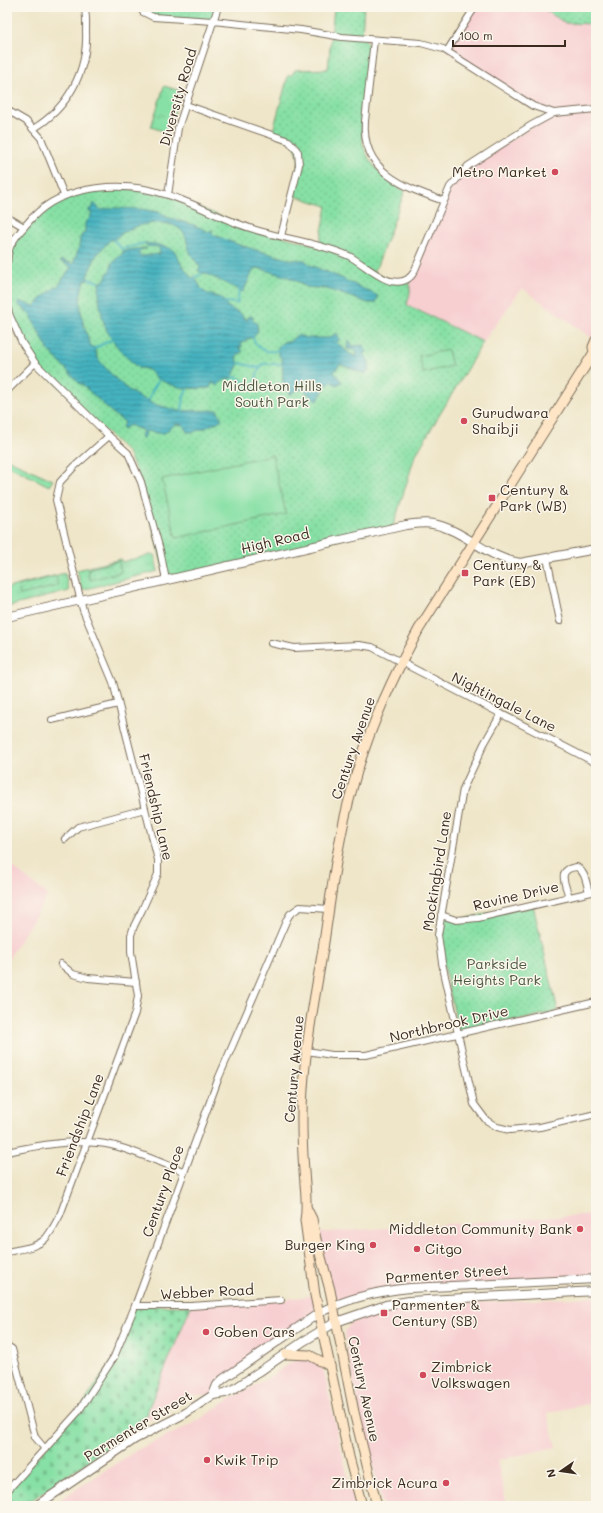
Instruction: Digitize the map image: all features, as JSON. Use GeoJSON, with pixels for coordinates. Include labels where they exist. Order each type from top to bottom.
{"type":"FeatureCollection","features":[{"type":"Feature","properties":{"kind":"main road","name":"Century Avenue"},"geometry":{"type":"LineString","coordinates":[[362,1506],[349,1457],[319,1313],[305,1220],[307,1209],[303,1170],[303,1090],[307,1051],[342,827],[357,771],[375,719],[401,662],[419,629],[595,352],[593,347],[596,340]]}},
{"type":"Feature","properties":{"kind":"main road","name":"Century Avenue"},"geometry":{"type":"LineString","coordinates":[[307,1209],[312,1219],[333,1306],[354,1412],[377,1506]]}},
{"type":"Feature","properties":{"kind":"main road"},"geometry":{"type":"LineString","coordinates":[[286,1354],[309,1355],[330,1366]]}},
{"type":"Feature","properties":{"kind":"street"},"geometry":{"type":"LineString","coordinates":[[34,129],[54,114],[70,95],[82,69],[87,46],[86,12],[84,7]]}},
{"type":"Feature","properties":{"kind":"street"},"geometry":{"type":"LineString","coordinates":[[140,7],[143,12],[153,17],[213,21],[301,30],[342,37],[421,43],[443,48],[533,106],[554,113]]}},
{"type":"Feature","properties":{"kind":"street","name":"Diversity Road"},"geometry":{"type":"LineString","coordinates":[[168,195],[178,128],[218,7]]}},
{"type":"Feature","properties":{"kind":"street"},"geometry":{"type":"LineString","coordinates":[[448,51],[475,7]]}},
{"type":"Feature","properties":{"kind":"street"},"geometry":{"type":"LineString","coordinates":[[374,40],[364,134],[366,144],[372,158],[387,175],[411,188],[444,201]]}},
{"type":"Feature","properties":{"kind":"street"},"geometry":{"type":"LineString","coordinates":[[186,105],[289,141],[298,152],[299,165],[281,236]]}},
{"type":"Feature","properties":{"kind":"street"},"geometry":{"type":"LineString","coordinates":[[7,262],[9,245],[37,212],[52,201],[80,190],[116,187],[144,190],[168,195],[250,228],[350,256],[389,281],[400,282],[410,278],[414,272],[450,187],[468,166],[530,126],[554,113],[596,109]]}},
{"type":"Feature","properties":{"kind":"street"},"geometry":{"type":"LineString","coordinates":[[7,110],[26,121],[41,138],[64,195]]}},
{"type":"Feature","properties":{"kind":"street"},"geometry":{"type":"LineString","coordinates":[[7,218],[24,227]]}},
{"type":"Feature","properties":{"kind":"street"},"geometry":{"type":"LineString","coordinates":[[7,307],[22,343],[35,363],[128,453],[141,482],[160,550],[166,580]]}},
{"type":"Feature","properties":{"kind":"street"},"geometry":{"type":"LineString","coordinates":[[7,391],[35,363]]}},
{"type":"Feature","properties":{"kind":"street"},"geometry":{"type":"LineString","coordinates":[[80,600],[56,500],[60,482],[75,466],[109,436]]}},
{"type":"Feature","properties":{"kind":"street","name":"High Road"},"geometry":{"type":"LineString","coordinates":[[7,617],[406,524],[432,523],[454,532],[473,544],[508,561],[520,563],[596,549]]}},
{"type":"Feature","properties":{"kind":"street"},"geometry":{"type":"LineString","coordinates":[[547,558],[560,621]]}},
{"type":"Feature","properties":{"kind":"street","name":"Friendship Lane"},"geometry":{"type":"LineString","coordinates":[[7,1252],[33,1246],[46,1238],[61,1210],[135,1013],[138,996],[131,952],[131,936],[134,926],[158,874],[158,866],[145,809],[113,682],[80,600]]}},
{"type":"Feature","properties":{"kind":"street","name":"Nightingale Lane"},"geometry":{"type":"LineString","coordinates":[[271,643],[294,648],[358,645],[372,647],[596,763]]}},
{"type":"Feature","properties":{"kind":"street"},"geometry":{"type":"LineString","coordinates":[[52,720],[118,704]]}},
{"type":"Feature","properties":{"kind":"street","name":"Mockingbird Lane"},"geometry":{"type":"LineString","coordinates":[[501,714],[484,744],[463,789],[438,938],[474,1104],[486,1120],[497,1127],[507,1130],[540,1127],[596,1114]]}},
{"type":"Feature","properties":{"kind":"street"},"geometry":{"type":"LineString","coordinates":[[65,839],[78,827],[145,809]]}},
{"type":"Feature","properties":{"kind":"street"},"geometry":{"type":"LineString","coordinates":[[569,897],[563,880],[563,875],[568,868],[572,867],[577,867],[582,870],[593,891]]}},
{"type":"Feature","properties":{"kind":"street","name":"Ravine Drive"},"geometry":{"type":"LineString","coordinates":[[441,915],[456,920],[478,918],[593,891]]}},
{"type":"Feature","properties":{"kind":"street","name":"Century Place"},"geometry":{"type":"LineString","coordinates":[[7,1491],[78,1412],[114,1357],[135,1306],[183,1171],[219,1077],[287,919],[290,914],[300,907],[329,909]]}},
{"type":"Feature","properties":{"kind":"street"},"geometry":{"type":"LineString","coordinates":[[61,964],[73,974],[88,978],[136,982]]}},
{"type":"Feature","properties":{"kind":"street","name":"Northbrook Drive"},"geometry":{"type":"LineString","coordinates":[[307,1051],[332,1055],[366,1054],[596,1002]]}},
{"type":"Feature","properties":{"kind":"street"},"geometry":{"type":"LineString","coordinates":[[7,1132],[8,1152],[31,1147],[97,1143],[116,1146],[183,1171]]}},
{"type":"Feature","properties":{"kind":"street","name":"Parmenter Street"},"geometry":{"type":"LineString","coordinates":[[213,1395],[223,1379],[319,1313],[333,1306],[378,1292],[397,1289],[508,1282],[596,1279]]}},
{"type":"Feature","properties":{"kind":"street","name":"Parmenter Street"},"geometry":{"type":"LineString","coordinates":[[36,1506],[131,1442],[184,1414],[213,1395],[234,1390],[336,1322],[386,1305],[409,1301],[596,1291]]}},
{"type":"Feature","properties":{"kind":"street","name":"Webber Road"},"geometry":{"type":"LineString","coordinates":[[135,1306],[191,1306],[281,1300]]}},
{"type":"Feature","properties":{"kind":"street"},"geometry":{"type":"LineString","coordinates":[[7,1346],[12,1349],[35,1438],[44,1450]]}},
{"type":"Feature","properties":{"kind":"shaded area"},"geometry":{"type":"Polygon","coordinates":[[[475,7],[596,7],[596,341],[522,288],[483,342],[407,305],[410,293],[410,278],[450,187],[461,173],[553,113],[544,110],[447,51],[475,7]]]}},
{"type":"Feature","properties":{"kind":"shaded area"},"geometry":{"type":"Polygon","coordinates":[[[7,863],[48,895],[7,961],[7,863]]]}},
{"type":"Feature","properties":{"kind":"shaded area"},"geometry":{"type":"Polygon","coordinates":[[[596,1214],[596,1279],[416,1287],[333,1306],[315,1233],[596,1214]]]}},
{"type":"Feature","properties":{"kind":"shaded area"},"geometry":{"type":"Polygon","coordinates":[[[315,1295],[319,1313],[223,1379],[213,1395],[190,1395],[142,1424],[191,1306],[281,1300],[315,1295]]]}},
{"type":"Feature","properties":{"kind":"shaded area"},"geometry":{"type":"Polygon","coordinates":[[[596,1297],[596,1402],[547,1413],[556,1447],[497,1460],[507,1506],[383,1506],[365,1436],[346,1345],[345,1332],[350,1324],[372,1315],[412,1306],[596,1297]]]}},
{"type":"Feature","properties":{"kind":"shaded area"},"geometry":{"type":"Polygon","coordinates":[[[298,1358],[305,1358],[321,1365],[324,1372],[355,1506],[50,1506],[137,1450],[191,1425],[230,1399],[265,1380],[298,1358]]]}},
{"type":"Feature","properties":{"kind":"green space"},"geometry":{"type":"Polygon","coordinates":[[[140,7],[218,7],[213,21],[153,17],[140,7]]]}},
{"type":"Feature","properties":{"kind":"green space","name":"Middleton Hills South Park"},"geometry":{"type":"Polygon","coordinates":[[[334,7],[364,7],[362,34],[370,48],[370,54],[362,127],[363,145],[369,159],[383,177],[405,191],[377,266],[373,271],[389,281],[410,278],[410,293],[407,305],[483,342],[415,456],[393,527],[166,580],[141,482],[128,453],[35,363],[7,307],[7,262],[10,246],[24,227],[64,195],[116,187],[168,195],[250,228],[319,246],[327,206],[292,195],[298,165],[297,150],[287,140],[272,134],[288,76],[292,75],[295,70],[328,69],[334,7]]]}},
{"type":"Feature","properties":{"kind":"green space"},"geometry":{"type":"Polygon","coordinates":[[[541,7],[596,7],[596,24],[565,23],[541,7]]]}},
{"type":"Feature","properties":{"kind":"green space"},"geometry":{"type":"Polygon","coordinates":[[[164,86],[181,91],[168,133],[151,127],[164,86]]]}},
{"type":"Feature","properties":{"kind":"green space"},"geometry":{"type":"Polygon","coordinates":[[[448,350],[452,366],[423,373],[419,356],[448,350]]]}},
{"type":"Feature","properties":{"kind":"green space"},"geometry":{"type":"Polygon","coordinates":[[[272,455],[286,514],[176,538],[162,479],[272,455]]]}},
{"type":"Feature","properties":{"kind":"green space"},"geometry":{"type":"Polygon","coordinates":[[[7,459],[53,480],[49,486],[7,465],[7,459]]]}},
{"type":"Feature","properties":{"kind":"green space"},"geometry":{"type":"Polygon","coordinates":[[[154,554],[158,571],[82,590],[77,570],[121,559],[122,562],[154,554]]]}},
{"type":"Feature","properties":{"kind":"green space"},"geometry":{"type":"Polygon","coordinates":[[[119,561],[121,572],[90,580],[88,569],[119,561]]]}},
{"type":"Feature","properties":{"kind":"green space"},"geometry":{"type":"Polygon","coordinates":[[[65,573],[69,591],[7,607],[7,588],[65,573]]]}},
{"type":"Feature","properties":{"kind":"green space"},"geometry":{"type":"Polygon","coordinates":[[[56,576],[58,586],[20,595],[18,586],[56,576]]]}},
{"type":"Feature","properties":{"kind":"green space","name":"Parkside Heights Park"},"geometry":{"type":"Polygon","coordinates":[[[533,905],[558,1011],[459,1034],[438,938],[441,915],[456,920],[533,905]]]}},
{"type":"Feature","properties":{"kind":"green space"},"geometry":{"type":"Polygon","coordinates":[[[135,1306],[191,1306],[142,1424],[23,1506],[7,1506],[7,1491],[78,1412],[114,1357],[135,1306]]]}},
{"type":"Feature","properties":{"kind":"water"},"geometry":{"type":"Polygon","coordinates":[[[94,203],[101,210],[113,208],[140,209],[160,212],[166,217],[194,225],[209,232],[212,229],[212,234],[239,245],[288,259],[305,260],[310,265],[378,296],[376,303],[368,303],[327,289],[306,287],[288,277],[258,268],[254,269],[243,292],[198,271],[200,267],[191,254],[184,233],[175,226],[167,224],[157,223],[137,226],[128,230],[114,240],[110,240],[96,256],[87,276],[89,279],[85,280],[82,288],[80,305],[85,330],[91,346],[95,348],[97,357],[106,369],[128,390],[143,399],[149,400],[150,403],[179,411],[217,410],[222,419],[205,428],[193,432],[187,432],[183,425],[176,424],[163,434],[146,431],[144,437],[142,438],[141,436],[143,431],[130,425],[123,429],[122,427],[125,422],[112,413],[82,384],[80,384],[53,355],[53,352],[50,353],[33,321],[32,316],[18,303],[19,300],[35,306],[45,295],[59,285],[71,267],[60,261],[62,260],[73,264],[79,248],[80,238],[85,231],[85,223],[90,218],[92,212],[89,212],[89,209],[92,209],[94,203]]]}},
{"type":"Feature","properties":{"kind":"water"},"geometry":{"type":"Polygon","coordinates":[[[144,243],[164,246],[175,251],[185,269],[192,278],[195,277],[201,288],[206,293],[221,298],[228,307],[241,314],[245,319],[248,320],[248,317],[252,316],[252,319],[257,324],[258,331],[253,338],[241,343],[242,347],[238,347],[243,351],[236,357],[239,363],[232,378],[222,381],[218,386],[212,383],[210,388],[187,388],[175,386],[154,377],[148,370],[138,368],[123,354],[111,338],[105,326],[102,315],[99,298],[99,282],[103,282],[111,268],[112,263],[122,254],[123,251],[147,248],[141,250],[138,254],[142,256],[160,254],[159,247],[147,246],[144,243]]]}},
{"type":"Feature","properties":{"kind":"water"},"geometry":{"type":"Polygon","coordinates":[[[337,333],[340,340],[336,342],[356,357],[357,353],[353,350],[347,349],[349,340],[353,346],[363,345],[367,352],[363,354],[370,364],[365,374],[340,364],[334,372],[342,382],[336,385],[332,382],[326,385],[318,401],[302,389],[294,391],[291,395],[283,383],[282,359],[278,354],[278,346],[285,341],[289,342],[297,335],[307,338],[329,338],[337,333]]]}},
{"type":"Feature","properties":{"kind":"waterway"},"geometry":{"type":"LineString","coordinates":[[114,240],[122,249],[144,243]]}},
{"type":"Feature","properties":{"kind":"waterway"},"geometry":{"type":"LineString","coordinates":[[195,277],[202,274]]}},
{"type":"Feature","properties":{"kind":"waterway"},"geometry":{"type":"LineString","coordinates":[[89,279],[99,282]]}},
{"type":"Feature","properties":{"kind":"waterway"},"geometry":{"type":"LineString","coordinates":[[225,302],[237,303],[239,290]]}},
{"type":"Feature","properties":{"kind":"waterway"},"geometry":{"type":"LineString","coordinates":[[253,338],[257,345],[263,350],[278,350]]}},
{"type":"Feature","properties":{"kind":"waterway"},"geometry":{"type":"LineString","coordinates":[[95,348],[113,339]]}},
{"type":"Feature","properties":{"kind":"waterway"},"geometry":{"type":"LineString","coordinates":[[239,363],[260,368]]}},
{"type":"Feature","properties":{"kind":"waterway"},"geometry":{"type":"LineString","coordinates":[[232,378],[237,377],[253,388],[262,364],[282,364]]}},
{"type":"Feature","properties":{"kind":"waterway"},"geometry":{"type":"LineString","coordinates":[[149,400],[159,379]]}},
{"type":"Feature","properties":{"kind":"waterway"},"geometry":{"type":"LineString","coordinates":[[182,411],[184,396],[187,389]]}},
{"type":"Feature","properties":{"kind":"place","name":"Metro Market"},"geometry":{"type":"Point","coordinates":[555,172]}},
{"type":"Feature","properties":{"kind":"place","name":"Gurudwara Shaibji"},"geometry":{"type":"Point","coordinates":[464,421]}},
{"type":"Feature","properties":{"kind":"place","name":"Century & Park (WB)"},"geometry":{"type":"Point","coordinates":[492,498]}},
{"type":"Feature","properties":{"kind":"place","name":"Century & Park (EB)"},"geometry":{"type":"Point","coordinates":[465,573]}},
{"type":"Feature","properties":{"kind":"place","name":"Middleton Community Bank"},"geometry":{"type":"Point","coordinates":[580,1229]}},
{"type":"Feature","properties":{"kind":"place","name":"Burger King"},"geometry":{"type":"Point","coordinates":[373,1245]}},
{"type":"Feature","properties":{"kind":"place","name":"Citgo"},"geometry":{"type":"Point","coordinates":[417,1249]}},
{"type":"Feature","properties":{"kind":"place","name":"Parmenter & Century (SB)"},"geometry":{"type":"Point","coordinates":[384,1313]}},
{"type":"Feature","properties":{"kind":"place","name":"Goben Cars"},"geometry":{"type":"Point","coordinates":[206,1332]}},
{"type":"Feature","properties":{"kind":"place","name":"Zimbrick Volkswagen"},"geometry":{"type":"Point","coordinates":[423,1375]}},
{"type":"Feature","properties":{"kind":"place","name":"Kwik Trip"},"geometry":{"type":"Point","coordinates":[207,1460]}},
{"type":"Feature","properties":{"kind":"place","name":"Zimbrick Acura"},"geometry":{"type":"Point","coordinates":[446,1483]}}]}
